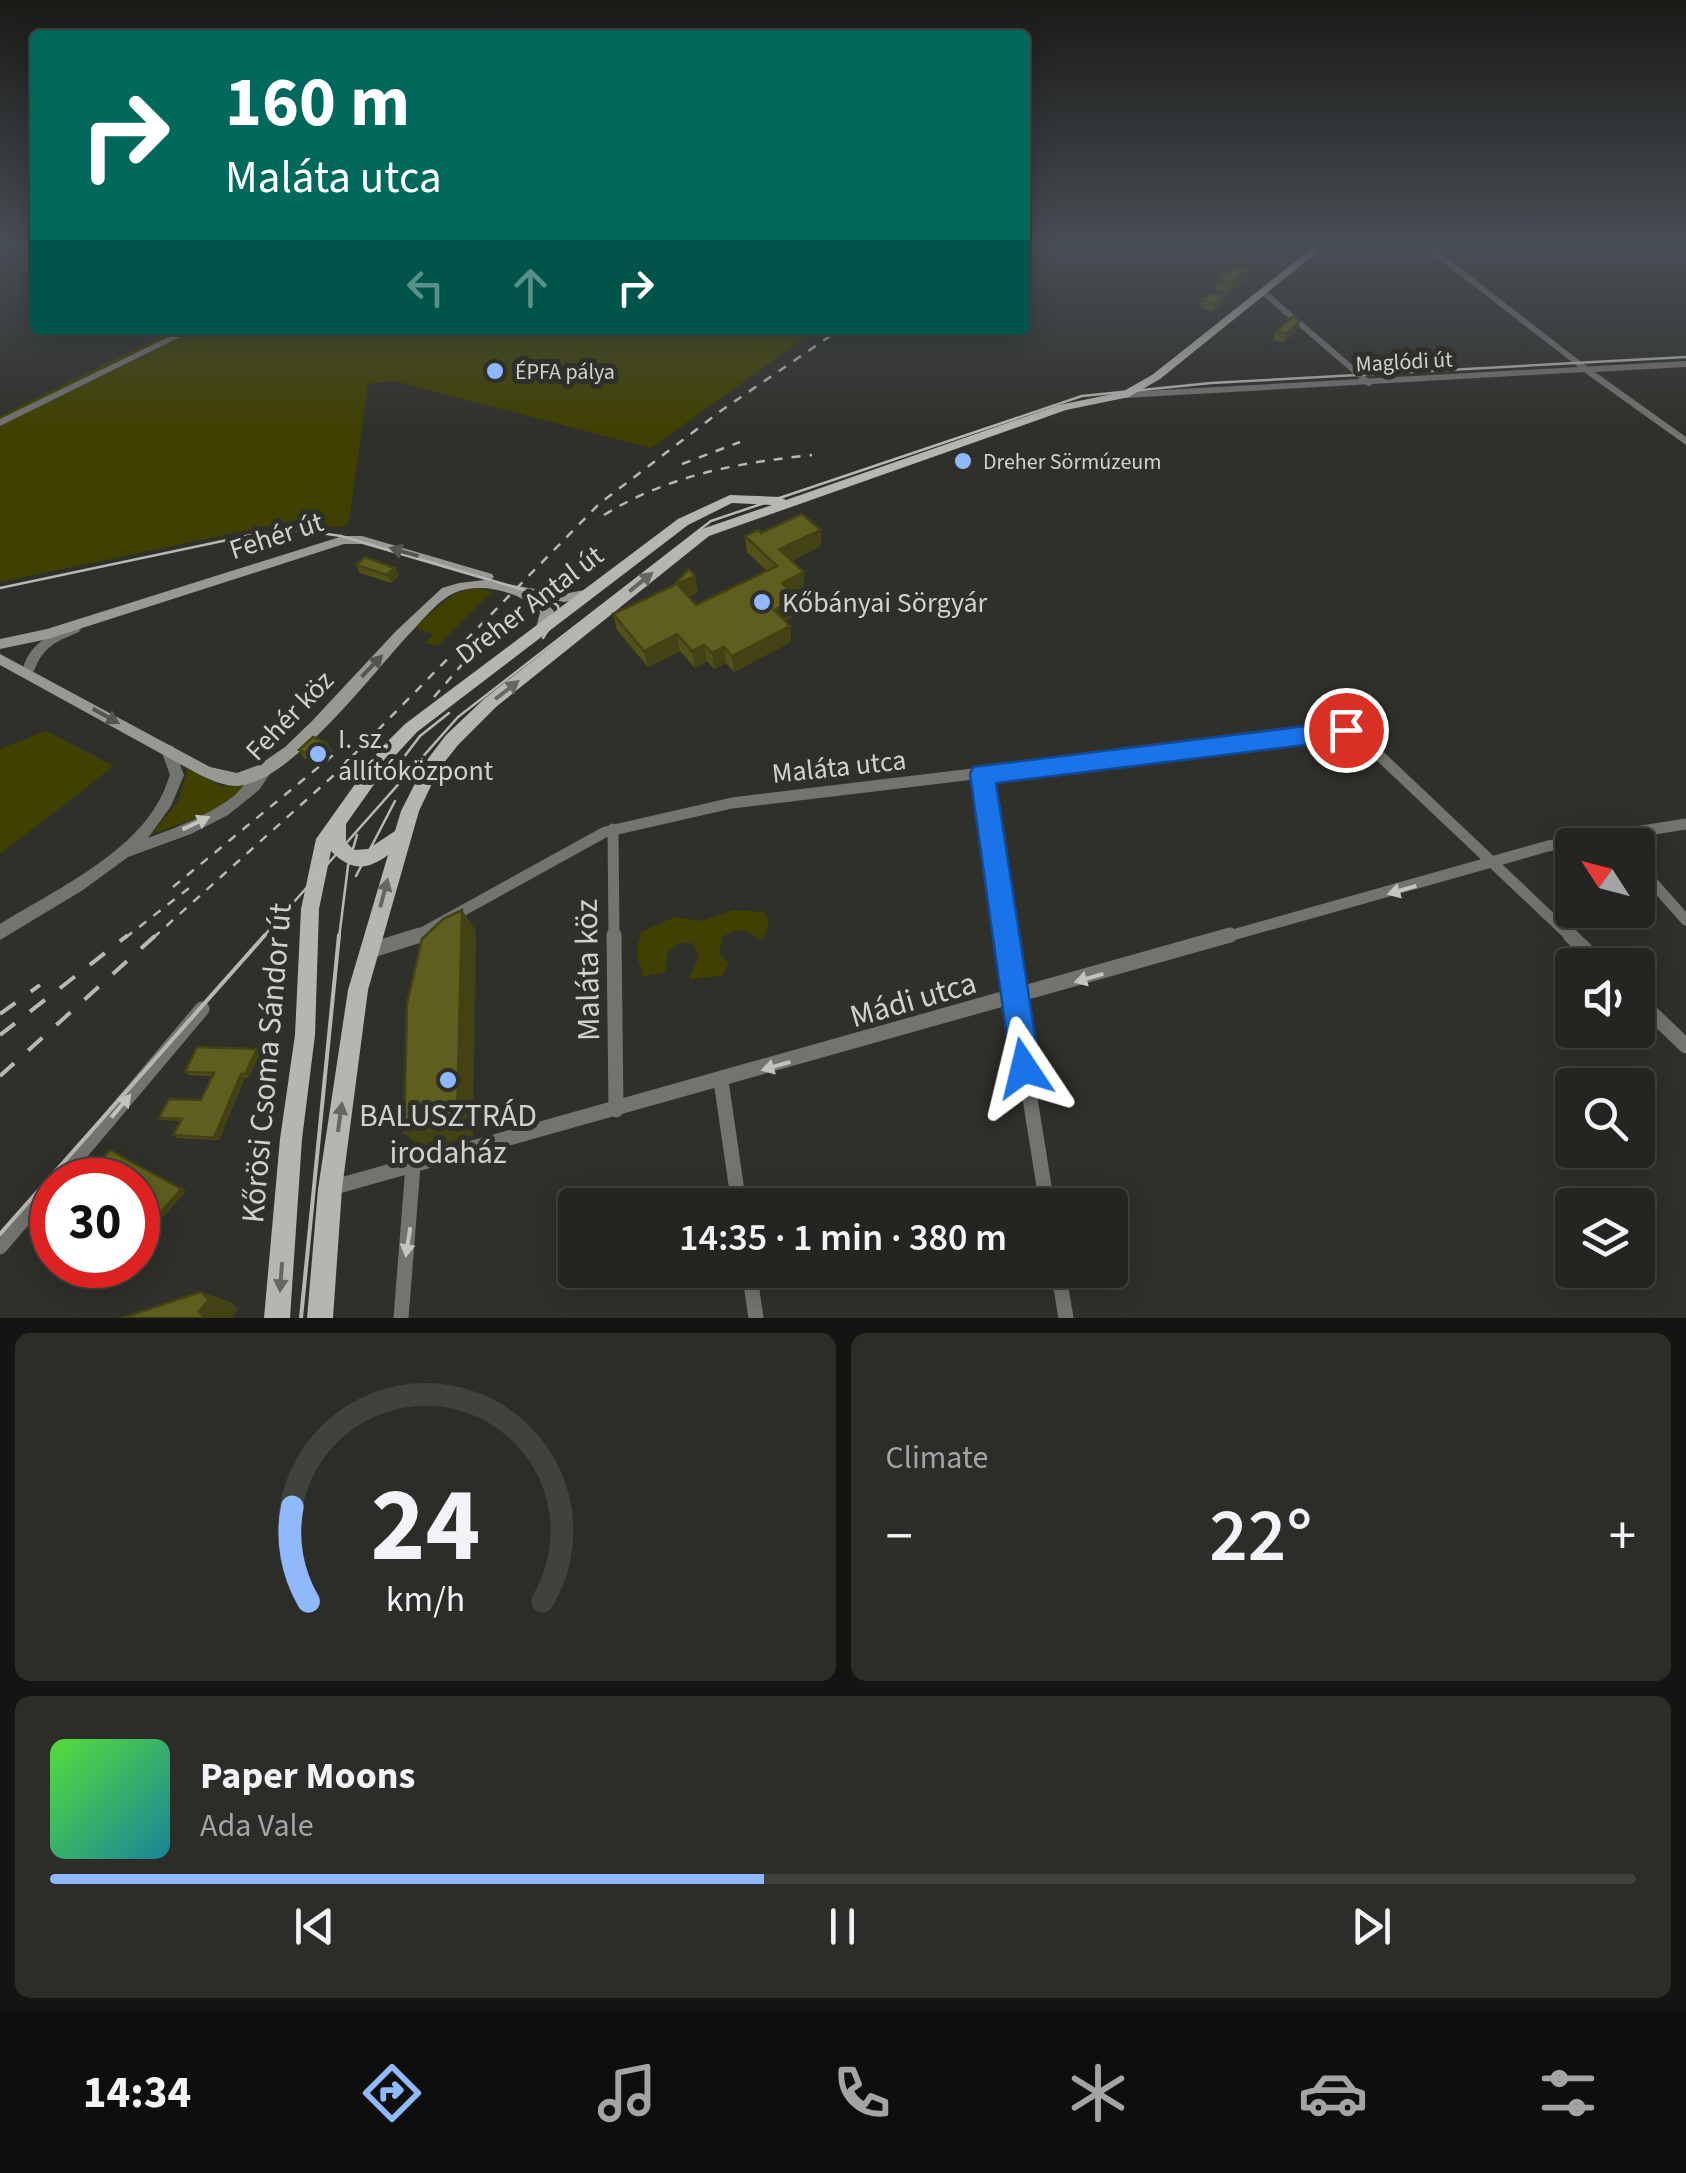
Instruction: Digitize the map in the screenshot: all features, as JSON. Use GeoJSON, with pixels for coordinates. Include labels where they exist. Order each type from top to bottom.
{"type":"FeatureCollection","features":[{"type":"Feature","properties":{"kind":"main road"},"geometry":{"type":"LineString","coordinates":[[1125,395],[1176,363],[1244,308]]}},
{"type":"Feature","properties":{"kind":"main road","name":"Dreher Antal út"},"geometry":{"type":"LineString","coordinates":[[400,836],[433,765],[468,723],[692,541],[740,518],[1063,406],[1125,395]]}},
{"type":"Feature","properties":{"kind":"main road"},"geometry":{"type":"LineString","coordinates":[[740,518],[753,507],[746,497]]}},
{"type":"Feature","properties":{"kind":"main road","name":"Dreher Antal út"},"geometry":{"type":"LineString","coordinates":[[338,818],[411,728],[683,522],[721,502],[746,497],[789,501]]}},
{"type":"Feature","properties":{"kind":"main road","name":"Fehér út"},"geometry":{"type":"LineString","coordinates":[[0,644],[343,540],[362,540],[551,597],[570,598],[598,588]]}},
{"type":"Feature","properties":{"kind":"main road"},"geometry":{"type":"LineString","coordinates":[[435,601],[441,582],[440,563]]}},
{"type":"Feature","properties":{"kind":"main road","name":"Fehér köz"},"geometry":{"type":"LineString","coordinates":[[265,771],[282,759],[452,588],[478,582],[542,605],[547,618],[543,629]]}},
{"type":"Feature","properties":{"kind":"main road"},"geometry":{"type":"LineString","coordinates":[[0,659],[222,778],[242,779],[265,771]]}},
{"type":"Feature","properties":{"kind":"main road"},"geometry":{"type":"LineString","coordinates":[[338,818],[337,845],[350,858],[370,857],[400,836]]}},
{"type":"Feature","properties":{"kind":"main road","name":"Kőrösi Csoma Sándor út"},"geometry":{"type":"LineString","coordinates":[[276,1318],[304,1035],[310,909],[318,859],[338,818]]}},
{"type":"Feature","properties":{"kind":"main road"},"geometry":{"type":"LineString","coordinates":[[320,1318],[330,1189],[354,1011],[400,836]]}},
{"type":"Feature","properties":{"kind":"street"},"geometry":{"type":"LineString","coordinates":[[1281,308],[1368,383]]}},
{"type":"Feature","properties":{"kind":"street"},"geometry":{"type":"LineString","coordinates":[[1506,308],[1686,442]]}},
{"type":"Feature","properties":{"kind":"street"},"geometry":{"type":"LineString","coordinates":[[0,424],[180,335]]}},
{"type":"Feature","properties":{"kind":"street","name":"Maglódi út"},"geometry":{"type":"LineString","coordinates":[[1125,395],[1686,364]]}},
{"type":"Feature","properties":{"kind":"street","name":"Fehér út"},"geometry":{"type":"LineString","coordinates":[[28,672],[31,659],[40,648],[61,634],[186,590]]}},
{"type":"Feature","properties":{"kind":"street","name":"Maláta utca"},"geometry":{"type":"LineString","coordinates":[[368,951],[408,941],[614,829],[732,803],[1346,730],[1362,739],[1496,864]]}},
{"type":"Feature","properties":{"kind":"street"},"geometry":{"type":"LineString","coordinates":[[0,933],[114,857],[150,826],[174,786],[176,765],[168,750]]}},
{"type":"Feature","properties":{"kind":"street","name":"Fehér köz"},"geometry":{"type":"LineString","coordinates":[[114,857],[226,808],[248,792],[265,771]]}},
{"type":"Feature","properties":{"kind":"street"},"geometry":{"type":"LineString","coordinates":[[982,774],[1012,1000],[1044,1188]]}},
{"type":"Feature","properties":{"kind":"street","name":"Mádi utca"},"geometry":{"type":"LineString","coordinates":[[1655,831],[1686,824]]}},
{"type":"Feature","properties":{"kind":"street","name":"Maláta köz"},"geometry":{"type":"LineString","coordinates":[[614,829],[616,1110]]}},
{"type":"Feature","properties":{"kind":"street","name":"Mádi utca"},"geometry":{"type":"LineString","coordinates":[[330,1189],[1555,845]]}},
{"type":"Feature","properties":{"kind":"street"},"geometry":{"type":"LineString","coordinates":[[1496,864],[1583,948]]}},
{"type":"Feature","properties":{"kind":"street"},"geometry":{"type":"LineString","coordinates":[[1655,885],[1686,920]]}},
{"type":"Feature","properties":{"kind":"street"},"geometry":{"type":"LineString","coordinates":[[77,1158],[202,1009]]}},
{"type":"Feature","properties":{"kind":"street"},"geometry":{"type":"LineString","coordinates":[[1655,1016],[1686,1046]]}},
{"type":"Feature","properties":{"kind":"street"},"geometry":{"type":"LineString","coordinates":[[721,1081],[737,1188]]}},
{"type":"Feature","properties":{"kind":"street"},"geometry":{"type":"LineString","coordinates":[[401,1318],[403,1266],[410,1246],[413,1166]]}},
{"type":"Feature","properties":{"kind":"street"},"geometry":{"type":"LineString","coordinates":[[0,1246],[30,1213]]}},
{"type":"Feature","properties":{"kind":"street"},"geometry":{"type":"LineString","coordinates":[[752,1288],[756,1318]]}},
{"type":"Feature","properties":{"kind":"street"},"geometry":{"type":"LineString","coordinates":[[1061,1288],[1066,1318]]}},
{"type":"Feature","properties":{"kind":"shaded area"},"geometry":{"type":"Polygon","coordinates":[[[165,335],[809,335],[651,448],[394,381],[368,384],[349,521],[344,527],[268,526],[0,582],[0,416],[165,335]]]}},
{"type":"Feature","properties":{"kind":"shaded area"},"geometry":{"type":"Polygon","coordinates":[[[475,588],[491,592],[437,646],[425,643],[433,634],[418,629],[418,624],[454,594],[475,588]]]}},
{"type":"Feature","properties":{"kind":"shaded area"},"geometry":{"type":"Polygon","coordinates":[[[46,731],[114,766],[0,854],[0,749],[46,731]]]}},
{"type":"Feature","properties":{"kind":"shaded area"},"geometry":{"type":"Polygon","coordinates":[[[188,769],[223,787],[252,782],[210,813],[152,834],[178,802],[188,769]]]}},
{"type":"Feature","properties":{"kind":"shaded area"},"geometry":{"type":"Polygon","coordinates":[[[734,910],[764,912],[769,922],[763,940],[741,929],[723,936],[719,952],[728,963],[722,976],[689,979],[699,954],[692,943],[678,943],[668,952],[665,972],[643,977],[636,952],[641,932],[675,917],[702,921],[734,910]]]}},
{"type":"Feature","properties":{"kind":"building"},"geometry":{"type":"Polygon","coordinates":[[[1293,316],[1300,321],[1286,334],[1276,331],[1293,316]]]}},
{"type":"Feature","properties":{"kind":"building","name":"Kőbányai Sörgyár"},"geometry":{"type":"Polygon","coordinates":[[[802,514],[821,530],[779,549],[804,572],[782,583],[797,598],[774,610],[790,626],[732,656],[724,647],[712,653],[704,645],[692,651],[677,634],[644,651],[613,614],[673,586],[689,569],[695,576],[677,584],[696,605],[777,566],[745,536],[802,514]]]}},
{"type":"Feature","properties":{"kind":"building"},"geometry":{"type":"Polygon","coordinates":[[[365,557],[395,568],[387,575],[356,565],[365,557]]]}},
{"type":"Feature","properties":{"kind":"building"},"geometry":{"type":"Polygon","coordinates":[[[313,737],[327,743],[312,756],[299,750],[313,737]]]}},
{"type":"Feature","properties":{"kind":"building"},"geometry":{"type":"Polygon","coordinates":[[[462,910],[457,1120],[404,1133],[407,1004],[422,939],[443,919],[462,910]]]}},
{"type":"Feature","properties":{"kind":"building"},"geometry":{"type":"Polygon","coordinates":[[[197,1047],[257,1049],[245,1074],[241,1074],[214,1138],[173,1135],[182,1119],[159,1118],[169,1099],[201,1100],[214,1073],[185,1072],[197,1047]]]}},
{"type":"Feature","properties":{"kind":"building"},"geometry":{"type":"Polygon","coordinates":[[[110,1150],[125,1158],[103,1158],[110,1150]]]}},
{"type":"Feature","properties":{"kind":"building"},"geometry":{"type":"Polygon","coordinates":[[[160,1177],[181,1189],[160,1213],[160,1177]]]}},
{"type":"Feature","properties":{"kind":"building"},"geometry":{"type":"Polygon","coordinates":[[[201,1292],[209,1299],[199,1312],[205,1318],[122,1318],[201,1292]]]}},
{"type":"Feature","properties":{"kind":"tram line"},"geometry":{"type":"LineString","coordinates":[[262,938],[458,717],[711,521],[1082,396],[1211,383],[1686,357]]}},
{"type":"Feature","properties":{"kind":"tram line"},"geometry":{"type":"LineString","coordinates":[[0,588],[251,535],[299,530],[341,536],[545,596],[558,606],[559,613],[543,638]]}},
{"type":"Feature","properties":{"kind":"tram line"},"geometry":{"type":"LineString","coordinates":[[391,774],[420,736],[449,713]]}},
{"type":"Feature","properties":{"kind":"tram line"},"geometry":{"type":"LineString","coordinates":[[356,876],[395,801]]}},
{"type":"Feature","properties":{"kind":"tram line"},"geometry":{"type":"LineString","coordinates":[[339,938],[348,866],[357,835]]}},
{"type":"Feature","properties":{"kind":"tram line"},"geometry":{"type":"LineString","coordinates":[[0,1234],[265,935]]}},
{"type":"Feature","properties":{"kind":"tram line"},"geometry":{"type":"LineString","coordinates":[[301,1318],[339,935]]}},
{"type":"Feature","properties":{"kind":"railway"},"geometry":{"type":"LineString","coordinates":[[153,938],[333,776],[599,504],[722,410],[832,335]]}},
{"type":"Feature","properties":{"kind":"railway"},"geometry":{"type":"LineString","coordinates":[[682,464],[740,442]]}},
{"type":"Feature","properties":{"kind":"railway"},"geometry":{"type":"LineString","coordinates":[[604,515],[653,490],[704,473],[812,455]]}},
{"type":"Feature","properties":{"kind":"railway"},"geometry":{"type":"LineString","coordinates":[[434,697],[502,618]]}},
{"type":"Feature","properties":{"kind":"railway"},"geometry":{"type":"LineString","coordinates":[[173,887],[343,747]]}},
{"type":"Feature","properties":{"kind":"railway"},"geometry":{"type":"LineString","coordinates":[[125,938],[193,885]]}},
{"type":"Feature","properties":{"kind":"railway"},"geometry":{"type":"LineString","coordinates":[[0,1035],[128,935]]}},
{"type":"Feature","properties":{"kind":"railway"},"geometry":{"type":"LineString","coordinates":[[0,1076],[156,935]]}},
{"type":"Feature","properties":{"kind":"railway"},"geometry":{"type":"LineString","coordinates":[[0,1014],[40,985]]}},
{"type":"Feature","properties":{"kind":"place","name":"ÉPFA pálya"},"geometry":{"type":"Point","coordinates":[495,371]}},
{"type":"Feature","properties":{"kind":"place","name":"Dreher Sörmúzeum"},"geometry":{"type":"Point","coordinates":[963,461]}},
{"type":"Feature","properties":{"kind":"place","name":"Kőbányai Sörgyár"},"geometry":{"type":"Point","coordinates":[762,602]}},
{"type":"Feature","properties":{"kind":"place","name":"I. sz. állítóközpont"},"geometry":{"type":"Point","coordinates":[318,754]}},
{"type":"Feature","properties":{"kind":"place","name":"BALUSZTRÁD irodaház"},"geometry":{"type":"Point","coordinates":[448,1080]}},
{"type":"Feature","properties":{"kind":"route"},"geometry":{"type":"LineString","coordinates":[[1024,1068],[982,774],[1346,730]]}}]}
